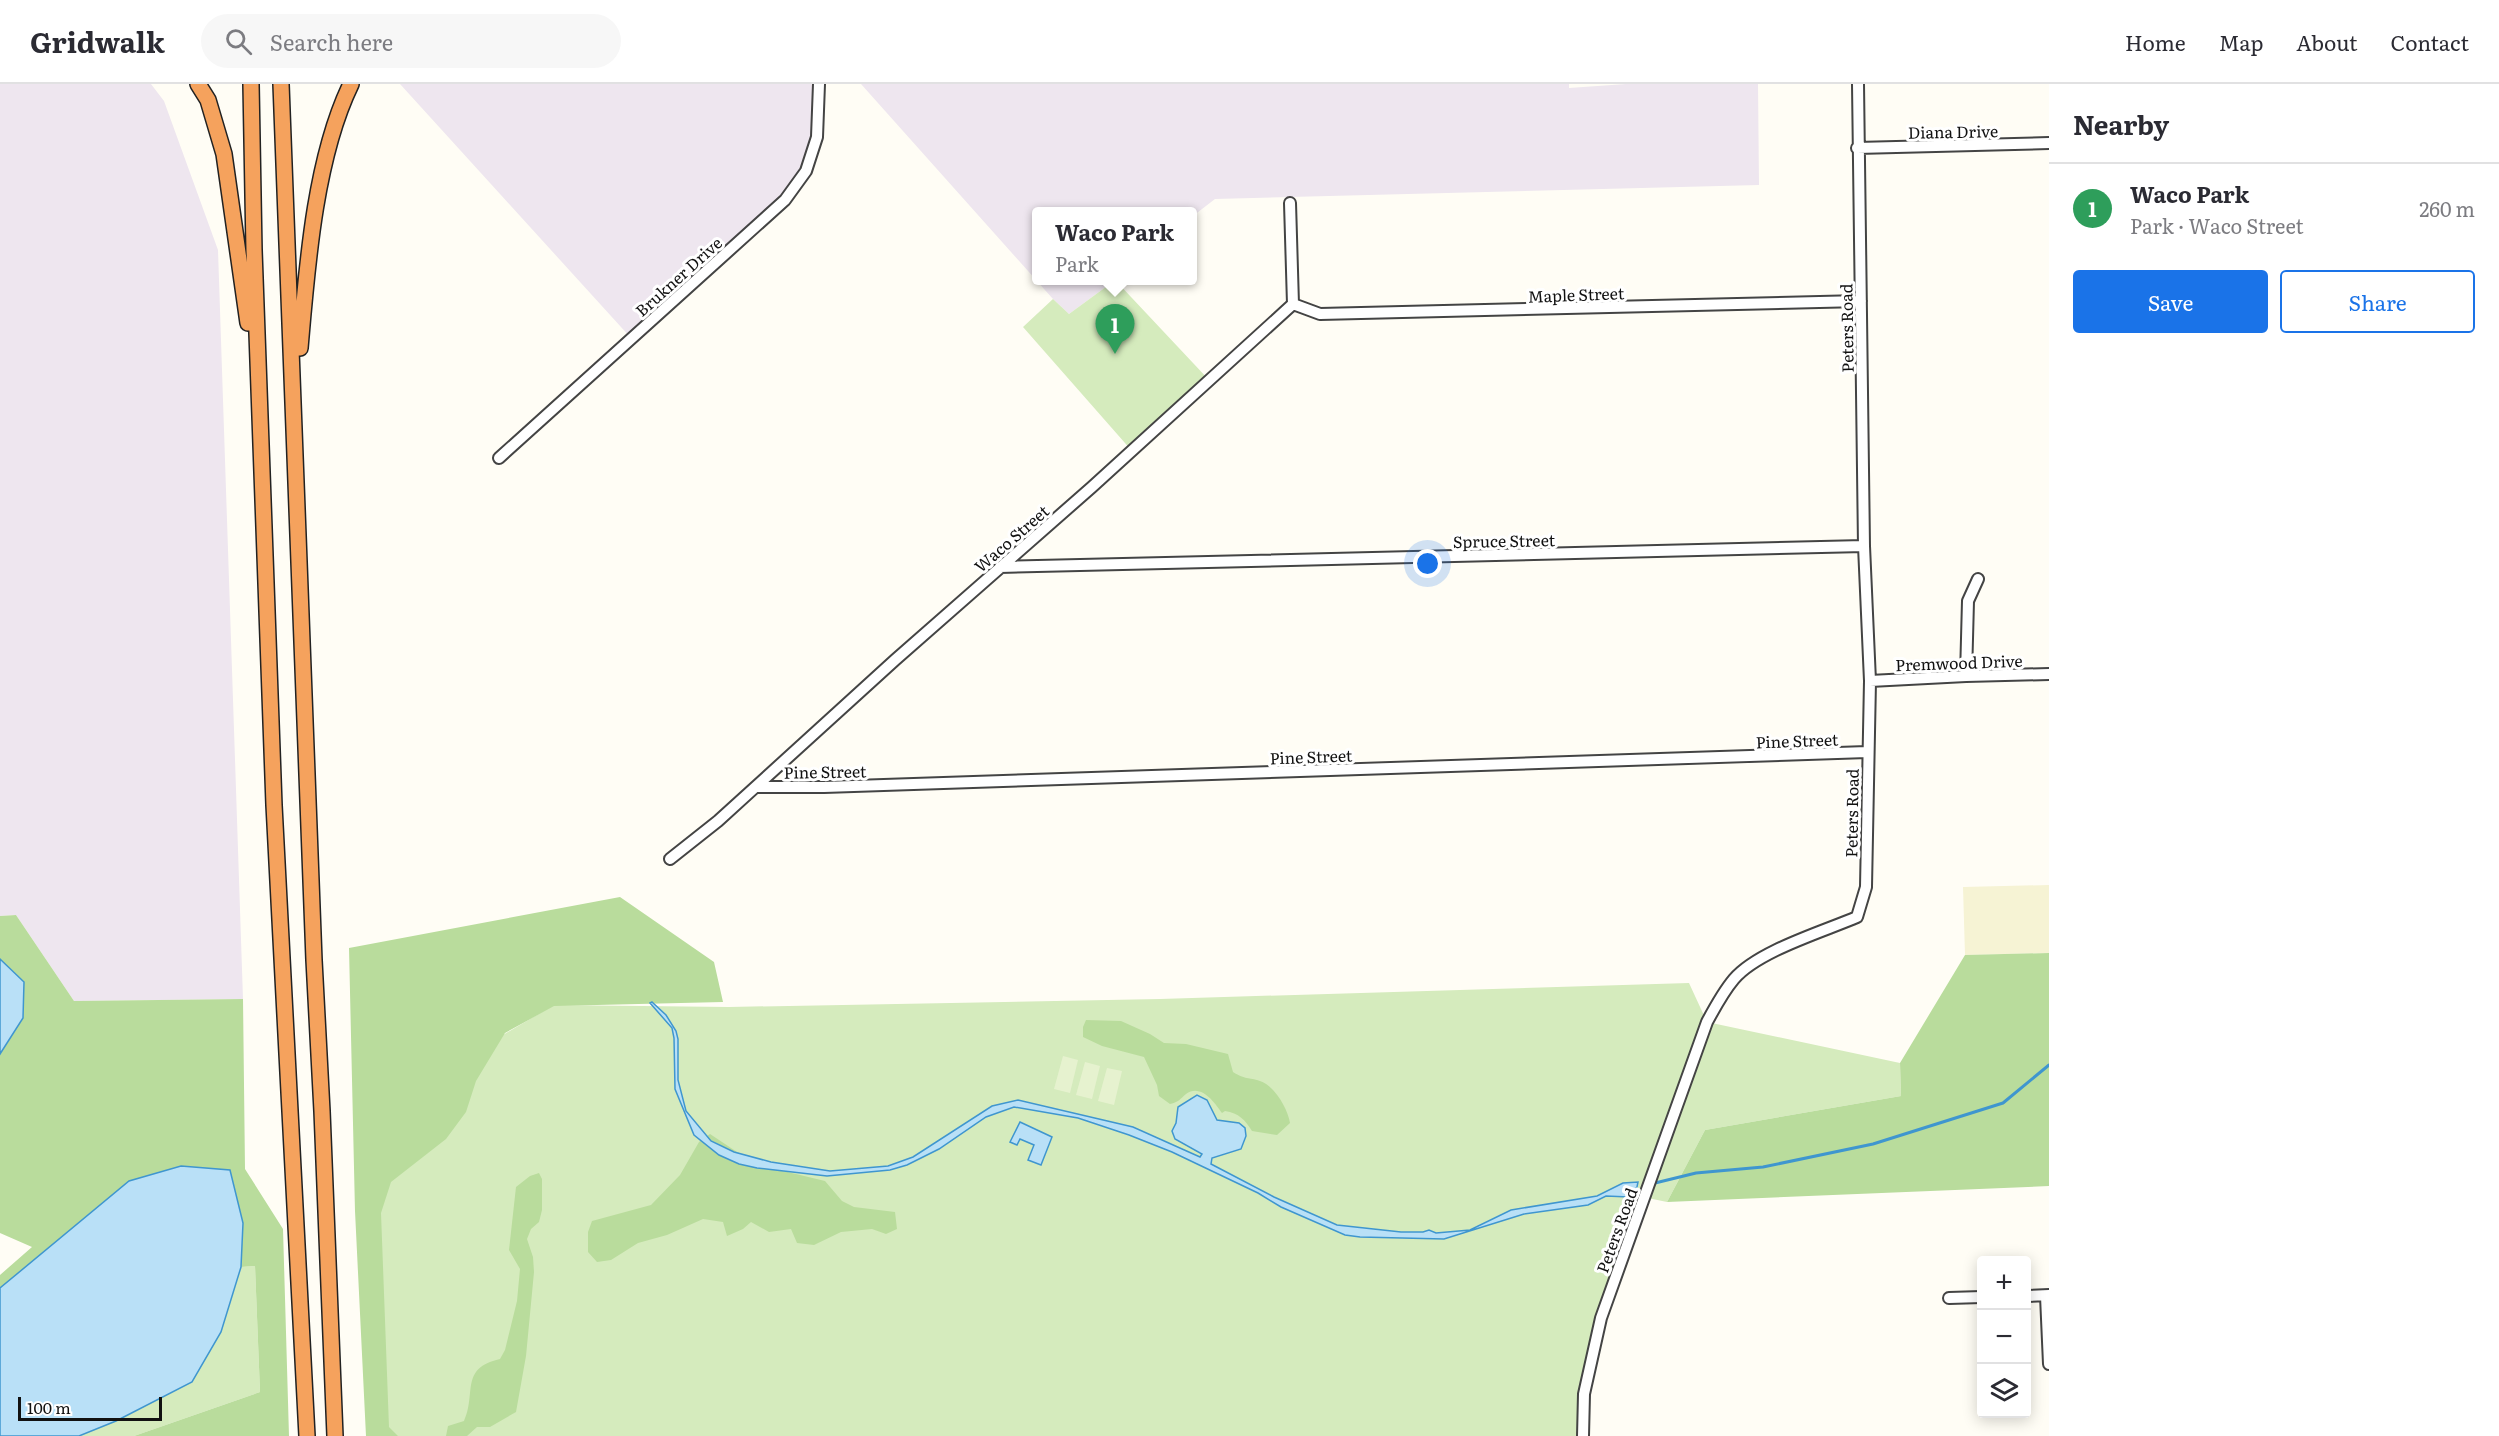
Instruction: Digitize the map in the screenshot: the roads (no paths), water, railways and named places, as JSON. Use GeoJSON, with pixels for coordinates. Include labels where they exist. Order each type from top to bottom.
{"type":"FeatureCollection","features":[{"type":"Feature","properties":{"kind":"highway"},"geometry":{"type":"LineString","coordinates":[[198,84],[208,100],[224,154],[260,415]]}},
{"type":"Feature","properties":{"kind":"highway"},"geometry":{"type":"LineString","coordinates":[[250,84],[276,862],[307,1436]]}},
{"type":"Feature","properties":{"kind":"highway"},"geometry":{"type":"LineString","coordinates":[[281,84],[314,960],[335,1436]]}},
{"type":"Feature","properties":{"kind":"highway"},"geometry":{"type":"LineString","coordinates":[[295,414],[303,321],[320,181],[343,101],[351,84]]}},
{"type":"Feature","properties":{"kind":"street","name":"Brukner Drive"},"geometry":{"type":"LineString","coordinates":[[499,458],[785,201],[806,171],[817,136],[819,84]]}},
{"type":"Feature","properties":{"kind":"street","name":"Peters Road"},"geometry":{"type":"LineString","coordinates":[[1583,1436],[1584,1394],[1601,1318],[1707,1022],[1720,997],[1734,978],[1749,964],[1857,917],[1866,887],[1870,681],[1864,546],[1857,148],[1858,84]]}},
{"type":"Feature","properties":{"kind":"street","name":"Diana Drive"},"geometry":{"type":"LineString","coordinates":[[1857,148],[2049,143]]}},
{"type":"Feature","properties":{"kind":"street"},"geometry":{"type":"LineString","coordinates":[[1290,203],[1293,304]]}},
{"type":"Feature","properties":{"kind":"street","name":"Maple Street"},"geometry":{"type":"LineString","coordinates":[[1293,304],[1320,314],[1861,301]]}},
{"type":"Feature","properties":{"kind":"street","name":"Waco Street"},"geometry":{"type":"LineString","coordinates":[[670,860],[756,787],[1100,480],[1293,304]]}},
{"type":"Feature","properties":{"kind":"street","name":"Spruce Street"},"geometry":{"type":"LineString","coordinates":[[1000,567],[1864,546]]}},
{"type":"Feature","properties":{"kind":"street"},"geometry":{"type":"LineString","coordinates":[[1966,675],[1968,601],[1978,579]]}},
{"type":"Feature","properties":{"kind":"street","name":"Premwood Drive"},"geometry":{"type":"LineString","coordinates":[[1870,681],[1966,675],[2049,674]]}},
{"type":"Feature","properties":{"kind":"street","name":"Pine Street"},"geometry":{"type":"LineString","coordinates":[[756,787],[869,786],[1867,752]]}},
{"type":"Feature","properties":{"kind":"street"},"geometry":{"type":"LineString","coordinates":[[2031,1296],[2048,1295],[2049,1364]]}},
{"type":"Feature","properties":{"kind":"street"},"geometry":{"type":"LineString","coordinates":[[1949,1298],[1977,1297]]}},
{"type":"Feature","properties":{"kind":"water"},"geometry":{"type":"Polygon","coordinates":[[[0,959],[24,982],[23,1018],[0,1054],[0,959]]]}},
{"type":"Feature","properties":{"kind":"water"},"geometry":{"type":"Polygon","coordinates":[[[652,1002],[666,1015],[676,1031],[678,1080],[686,1111],[711,1141],[734,1152],[771,1162],[830,1171],[888,1166],[913,1157],[992,1106],[1018,1100],[1133,1127],[1200,1157],[1202,1154],[1175,1139],[1172,1131],[1176,1123],[1178,1107],[1197,1095],[1207,1100],[1217,1120],[1239,1123],[1245,1128],[1246,1136],[1241,1149],[1212,1158],[1211,1164],[1274,1197],[1337,1225],[1401,1232],[1429,1230],[1436,1233],[1470,1230],[1511,1210],[1597,1196],[1623,1183],[1638,1182],[1629,1197],[1606,1196],[1588,1205],[1524,1214],[1444,1239],[1360,1237],[1345,1235],[1281,1207],[1258,1193],[1172,1152],[1129,1135],[1078,1118],[1014,1107],[986,1117],[939,1149],[907,1165],[890,1170],[827,1176],[757,1168],[739,1164],[719,1155],[694,1135],[675,1089],[672,1028],[650,1003],[652,1002]]]}},
{"type":"Feature","properties":{"kind":"water"},"geometry":{"type":"Polygon","coordinates":[[[1020,1122],[1052,1137],[1041,1165],[1028,1160],[1034,1145],[1020,1139],[1017,1145],[1010,1142],[1020,1122]]]}},
{"type":"Feature","properties":{"kind":"water"},"geometry":{"type":"Polygon","coordinates":[[[181,1166],[230,1170],[243,1223],[241,1267],[221,1332],[192,1382],[116,1421],[79,1436],[0,1436],[0,1288],[129,1181],[181,1166]]]}},
{"type":"Feature","properties":{"kind":"waterway"},"geometry":{"type":"LineString","coordinates":[[1651,1184],[1696,1173],[1763,1167],[1873,1144],[2003,1103],[2049,1065]]}},
{"type":"Feature","properties":{"kind":"place","name":"Waco Park"},"geometry":{"type":"Point","coordinates":[1115,354]}}]}
